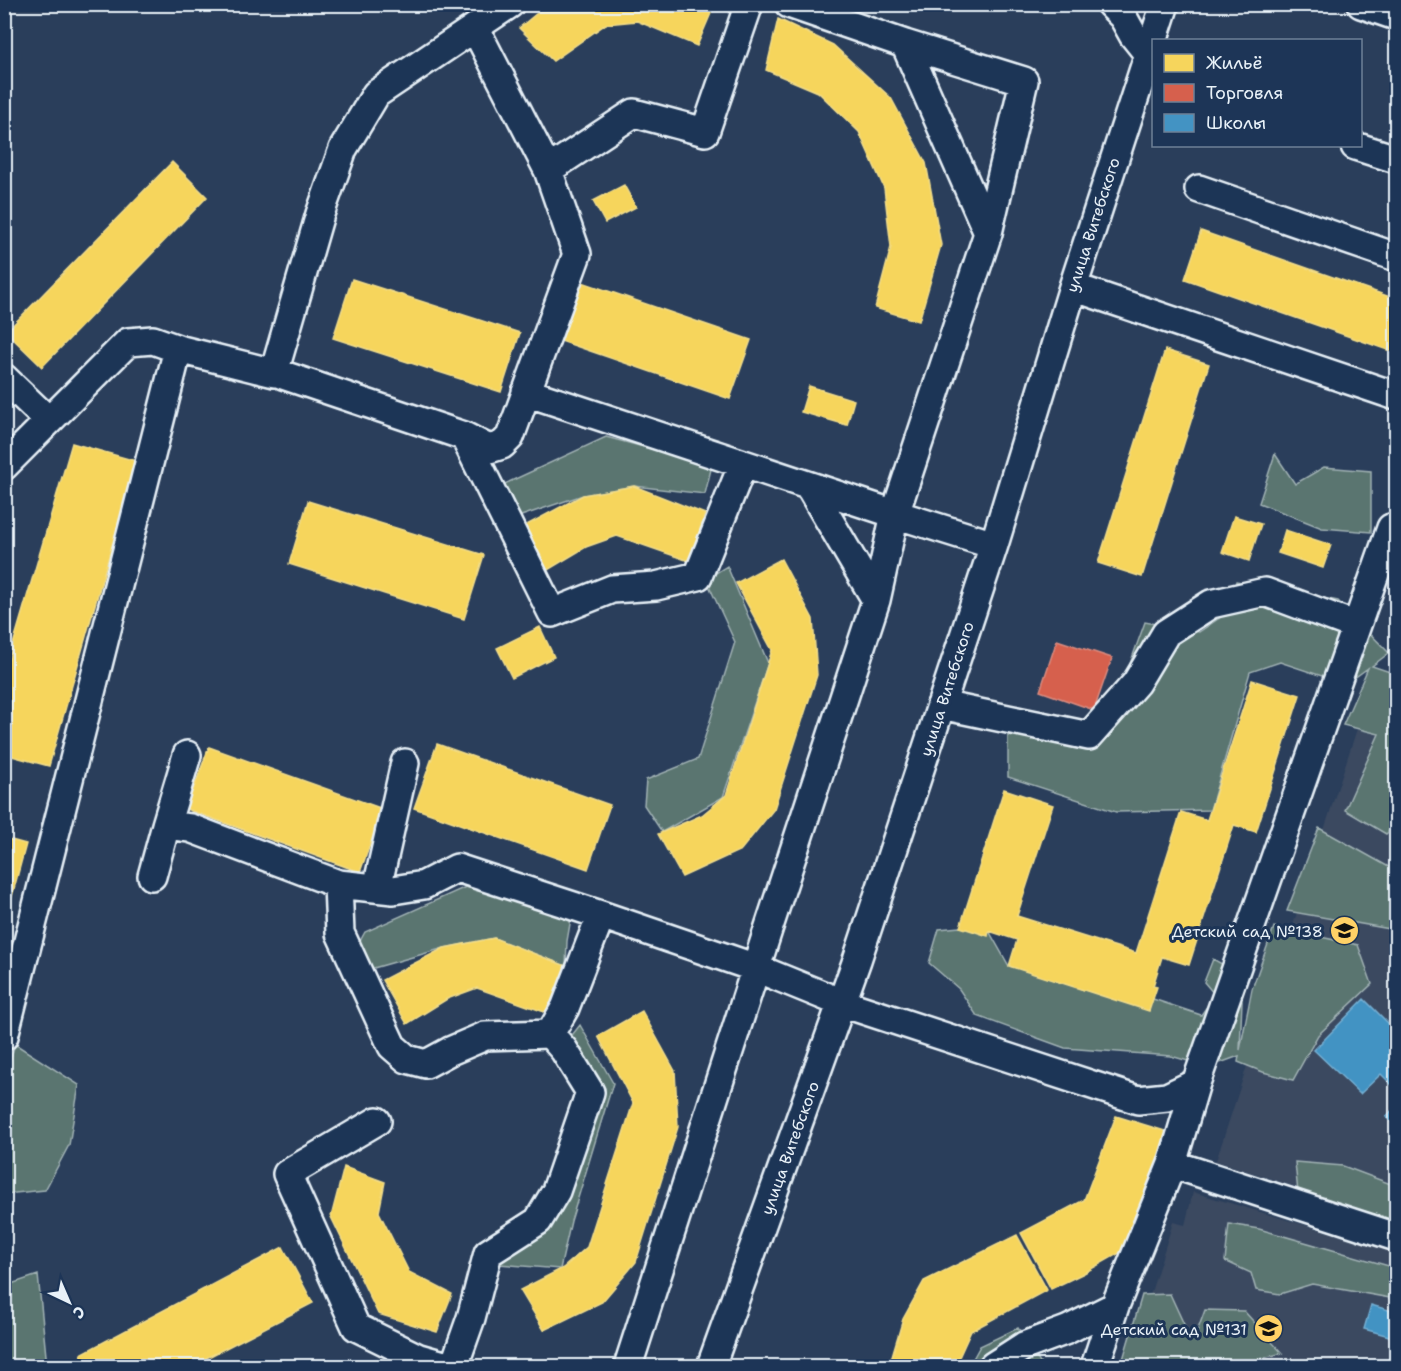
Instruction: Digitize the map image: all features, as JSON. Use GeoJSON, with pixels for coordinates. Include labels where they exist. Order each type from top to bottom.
{"type":"FeatureCollection","features":[{"type":"Feature","properties":{"kind":"street"},"geometry":{"type":"LineString","coordinates":[[278,369],[320,214],[343,149],[376,94],[510,4]]}},
{"type":"Feature","properties":{"kind":"street"},"geometry":{"type":"LineString","coordinates":[[548,170],[634,113],[705,132],[749,4]]}},
{"type":"Feature","properties":{"kind":"street"},"geometry":{"type":"LineString","coordinates":[[628,1366],[876,600],[895,514],[988,233],[1024,81],[789,4]]}},
{"type":"Feature","properties":{"kind":"street"},"geometry":{"type":"LineString","coordinates":[[1110,4],[1123,17],[1150,61]]}},
{"type":"Feature","properties":{"kind":"street","name":"улица Витебского"},"geometry":{"type":"LineString","coordinates":[[1155,39],[1164,4]]}},
{"type":"Feature","properties":{"kind":"street"},"geometry":{"type":"LineString","coordinates":[[1361,4],[1396,16]]}},
{"type":"Feature","properties":{"kind":"street"},"geometry":{"type":"LineString","coordinates":[[4,466],[128,342],[153,340],[178,349],[278,369],[464,436],[489,449],[502,445],[510,437],[577,254],[548,170],[475,28]]}},
{"type":"Feature","properties":{"kind":"street"},"geometry":{"type":"LineString","coordinates":[[906,44],[988,233]]}},
{"type":"Feature","properties":{"kind":"street","name":"улица Витебского"},"geometry":{"type":"LineString","coordinates":[[711,1366],[842,1003],[994,545],[1073,287],[1150,61]]}},
{"type":"Feature","properties":{"kind":"street"},"geometry":{"type":"LineString","coordinates":[[1358,147],[1396,159]]}},
{"type":"Feature","properties":{"kind":"street"},"geometry":{"type":"LineString","coordinates":[[1199,189],[1396,257]]}},
{"type":"Feature","properties":{"kind":"street"},"geometry":{"type":"LineString","coordinates":[[1073,287],[1396,396]]}},
{"type":"Feature","properties":{"kind":"street"},"geometry":{"type":"LineString","coordinates":[[4,1036],[178,349]]}},
{"type":"Feature","properties":{"kind":"street"},"geometry":{"type":"LineString","coordinates":[[4,378],[49,421]]}},
{"type":"Feature","properties":{"kind":"street"},"geometry":{"type":"LineString","coordinates":[[526,392],[994,545]]}},
{"type":"Feature","properties":{"kind":"street"},"geometry":{"type":"LineString","coordinates":[[464,436],[552,613],[612,589],[656,586],[698,576],[743,464]]}},
{"type":"Feature","properties":{"kind":"street"},"geometry":{"type":"LineString","coordinates":[[808,486],[876,600]]}},
{"type":"Feature","properties":{"kind":"street"},"geometry":{"type":"LineString","coordinates":[[1095,1366],[1115,1306],[1172,1164],[1196,1083],[1356,626],[1395,524]]}},
{"type":"Feature","properties":{"kind":"street"},"geometry":{"type":"LineString","coordinates":[[941,705],[1089,736],[1136,683],[1166,633],[1211,604],[1265,592],[1356,626]]}},
{"type":"Feature","properties":{"kind":"street"},"geometry":{"type":"LineString","coordinates":[[152,876],[187,755]]}},
{"type":"Feature","properties":{"kind":"street"},"geometry":{"type":"LineString","coordinates":[[377,888],[405,763]]}},
{"type":"Feature","properties":{"kind":"street"},"geometry":{"type":"LineString","coordinates":[[165,825],[190,828],[338,884],[393,890],[424,885],[457,868],[756,968],[842,1003],[1138,1100],[1167,1097],[1196,1083]]}},
{"type":"Feature","properties":{"kind":"street"},"geometry":{"type":"LineString","coordinates":[[338,884],[340,933],[392,1046],[407,1059],[426,1064],[485,1036],[550,1034]]}},
{"type":"Feature","properties":{"kind":"street"},"geometry":{"type":"LineString","coordinates":[[550,1034],[564,1008],[601,915]]}},
{"type":"Feature","properties":{"kind":"street"},"geometry":{"type":"LineString","coordinates":[[454,1366],[471,1318],[488,1253],[538,1221],[556,1191],[590,1092],[564,1050],[550,1034]]}},
{"type":"Feature","properties":{"kind":"street"},"geometry":{"type":"LineString","coordinates":[[377,1121],[287,1174],[356,1327],[418,1362],[447,1366]]}},
{"type":"Feature","properties":{"kind":"street"},"geometry":{"type":"LineString","coordinates":[[1172,1164],[1396,1237]]}},
{"type":"Feature","properties":{"kind":"street"},"geometry":{"type":"LineString","coordinates":[[993,1366],[1024,1346],[1066,1330],[1115,1306]]}},
{"type":"Feature","properties":{"kind":"shaded area","name":"Детский сад №138"},"geometry":{"type":"Polygon","coordinates":[[[1369,692],[1396,700],[1396,1219],[1216,1161],[1369,692]]]}},
{"type":"Feature","properties":{"kind":"shaded area","name":"Детский сад №131"},"geometry":{"type":"Polygon","coordinates":[[[1193,1192],[1396,1252],[1396,1366],[1128,1366],[1173,1222],[1185,1225],[1193,1192]]]}},
{"type":"Feature","properties":{"kind":"green space"},"geometry":{"type":"Polygon","coordinates":[[[606,437],[712,465],[705,494],[634,486],[583,495],[518,517],[498,487],[606,437]]]}},
{"type":"Feature","properties":{"kind":"green space"},"geometry":{"type":"Polygon","coordinates":[[[1275,454],[1295,484],[1324,467],[1371,471],[1371,532],[1322,528],[1259,503],[1275,454]]]}},
{"type":"Feature","properties":{"kind":"green space"},"geometry":{"type":"Polygon","coordinates":[[[727,566],[768,663],[723,797],[662,832],[644,805],[646,780],[698,759],[735,642],[706,579],[727,566]]]}},
{"type":"Feature","properties":{"kind":"green space"},"geometry":{"type":"Polygon","coordinates":[[[1236,581],[1338,601],[1389,653],[1372,666],[1396,674],[1396,825],[1386,834],[1345,810],[1379,734],[1343,725],[1368,668],[1346,684],[1280,662],[1250,672],[1210,810],[1116,812],[1008,777],[1008,712],[1107,728],[1145,622],[1199,632],[1228,612],[1236,581]]]}},
{"type":"Feature","properties":{"kind":"green space"},"geometry":{"type":"Polygon","coordinates":[[[1319,828],[1396,871],[1396,930],[1287,911],[1319,828]]]}},
{"type":"Feature","properties":{"kind":"green space"},"geometry":{"type":"Polygon","coordinates":[[[468,886],[571,918],[566,966],[494,938],[444,948],[363,971],[354,952],[365,932],[468,886]]]}},
{"type":"Feature","properties":{"kind":"green space"},"geometry":{"type":"Polygon","coordinates":[[[960,927],[989,931],[1009,966],[1153,999],[1201,1015],[1215,995],[1204,982],[1213,959],[1243,976],[1240,1050],[1252,989],[1274,927],[1358,945],[1372,984],[1318,1035],[1293,1080],[1238,1062],[1239,1056],[1209,1067],[1171,1056],[1065,1048],[977,1016],[959,989],[929,963],[939,929],[960,927]]]}},
{"type":"Feature","properties":{"kind":"green space"},"geometry":{"type":"Polygon","coordinates":[[[580,1025],[613,1083],[571,1221],[560,1269],[499,1264],[499,1248],[549,1219],[593,1098],[565,1044],[580,1025]]]}},
{"type":"Feature","properties":{"kind":"green space"},"geometry":{"type":"Polygon","coordinates":[[[15,1044],[79,1085],[69,1145],[45,1190],[5,1194],[5,1076],[15,1044]]]}},
{"type":"Feature","properties":{"kind":"green space"},"geometry":{"type":"Polygon","coordinates":[[[1295,1162],[1343,1166],[1396,1186],[1396,1229],[1298,1193],[1295,1162]]]}},
{"type":"Feature","properties":{"kind":"green space"},"geometry":{"type":"Polygon","coordinates":[[[1229,1224],[1259,1229],[1396,1268],[1396,1299],[1312,1284],[1280,1294],[1256,1290],[1251,1273],[1225,1261],[1229,1224]]]}},
{"type":"Feature","properties":{"kind":"green space"},"geometry":{"type":"Polygon","coordinates":[[[38,1275],[47,1366],[5,1366],[5,1286],[38,1275]]]}},
{"type":"Feature","properties":{"kind":"green space"},"geometry":{"type":"Polygon","coordinates":[[[1170,1294],[1188,1333],[1197,1332],[1205,1310],[1244,1311],[1282,1353],[1246,1363],[1216,1361],[1193,1366],[1121,1366],[1142,1295],[1170,1294]]]}},
{"type":"Feature","properties":{"kind":"green space"},"geometry":{"type":"Polygon","coordinates":[[[1018,1328],[1040,1363],[1039,1366],[969,1366],[980,1346],[1018,1328]]]}},
{"type":"Feature","properties":{"kind":"building: Жильё"},"geometry":{"type":"Polygon","coordinates":[[[548,4],[715,4],[697,46],[637,21],[606,24],[553,61],[519,28],[548,4]]]}},
{"type":"Feature","properties":{"kind":"building: Жильё"},"geometry":{"type":"Polygon","coordinates":[[[778,19],[833,45],[891,98],[926,163],[941,245],[919,321],[875,308],[891,247],[884,188],[859,132],[818,92],[766,70],[778,19]]]}},
{"type":"Feature","properties":{"kind":"building: Жильё"},"geometry":{"type":"Polygon","coordinates":[[[172,162],[207,197],[42,367],[6,332],[172,162]]]}},
{"type":"Feature","properties":{"kind":"building: Жильё"},"geometry":{"type":"Polygon","coordinates":[[[624,185],[636,207],[605,223],[593,201],[624,185]]]}},
{"type":"Feature","properties":{"kind":"building: Жильё"},"geometry":{"type":"Polygon","coordinates":[[[1201,231],[1396,299],[1396,353],[1185,279],[1201,231]]]}},
{"type":"Feature","properties":{"kind":"building: Жильё"},"geometry":{"type":"Polygon","coordinates":[[[352,279],[520,333],[501,392],[333,338],[352,279]]]}},
{"type":"Feature","properties":{"kind":"building: Жильё"},"geometry":{"type":"Polygon","coordinates":[[[582,282],[751,340],[730,399],[561,341],[582,282]]]}},
{"type":"Feature","properties":{"kind":"building: Жильё"},"geometry":{"type":"Polygon","coordinates":[[[1165,350],[1209,364],[1142,577],[1098,563],[1165,350]]]}},
{"type":"Feature","properties":{"kind":"building: Жильё"},"geometry":{"type":"Polygon","coordinates":[[[809,386],[854,400],[847,425],[801,412],[809,386]]]}},
{"type":"Feature","properties":{"kind":"building: Жильё"},"geometry":{"type":"Polygon","coordinates":[[[72,443],[136,461],[49,766],[4,754],[4,675],[72,443]]]}},
{"type":"Feature","properties":{"kind":"building: Жильё"},"geometry":{"type":"Polygon","coordinates":[[[634,486],[705,514],[689,561],[617,536],[586,547],[546,571],[521,528],[583,495],[634,486]]]}},
{"type":"Feature","properties":{"kind":"building: Жильё"},"geometry":{"type":"Polygon","coordinates":[[[308,501],[484,555],[464,619],[289,564],[308,501]]]}},
{"type":"Feature","properties":{"kind":"building: Жильё"},"geometry":{"type":"Polygon","coordinates":[[[1234,516],[1261,524],[1249,561],[1222,552],[1234,516]]]}},
{"type":"Feature","properties":{"kind":"building: Жильё"},"geometry":{"type":"Polygon","coordinates":[[[1285,530],[1331,545],[1323,568],[1278,553],[1285,530]]]}},
{"type":"Feature","properties":{"kind":"building: Жильё"},"geometry":{"type":"Polygon","coordinates":[[[781,559],[813,619],[817,675],[774,809],[741,850],[682,877],[658,834],[702,815],[726,795],[772,650],[736,583],[781,559]]]}},
{"type":"Feature","properties":{"kind":"building: Жильё"},"geometry":{"type":"Polygon","coordinates":[[[540,627],[554,657],[512,678],[497,648],[540,627]]]}},
{"type":"Feature","properties":{"kind":"building: Жильё"},"geometry":{"type":"Polygon","coordinates":[[[1252,680],[1300,695],[1256,832],[1234,825],[1189,965],[1162,957],[1153,986],[1157,987],[1149,1011],[1009,966],[1017,940],[989,931],[988,936],[960,927],[1004,789],[1053,805],[1017,916],[1136,953],[1181,812],[1207,820],[1252,680]]]}},
{"type":"Feature","properties":{"kind":"building: Жильё"},"geometry":{"type":"Polygon","coordinates":[[[437,744],[610,805],[588,869],[414,808],[437,744]]]}},
{"type":"Feature","properties":{"kind":"building: Жильё"},"geometry":{"type":"Polygon","coordinates":[[[209,747],[383,809],[360,872],[186,809],[209,747]]]}},
{"type":"Feature","properties":{"kind":"building: Жильё"},"geometry":{"type":"Polygon","coordinates":[[[4,838],[26,844],[4,926],[4,838]]]}},
{"type":"Feature","properties":{"kind":"building: Жильё"},"geometry":{"type":"Polygon","coordinates":[[[494,938],[566,966],[550,1014],[477,988],[447,999],[407,1024],[382,980],[444,948],[494,938]]]}},
{"type":"Feature","properties":{"kind":"building: Жильё"},"geometry":{"type":"Polygon","coordinates":[[[642,1011],[675,1071],[678,1127],[636,1262],[602,1302],[544,1330],[520,1290],[563,1268],[587,1247],[633,1103],[598,1036],[642,1011]]]}},
{"type":"Feature","properties":{"kind":"building: Жильё"},"geometry":{"type":"Polygon","coordinates":[[[1116,1116],[1178,1135],[1144,1218],[1123,1251],[1051,1289],[1021,1233],[1084,1200],[1116,1116]]]}},
{"type":"Feature","properties":{"kind":"building: Жильё"},"geometry":{"type":"Polygon","coordinates":[[[344,1167],[385,1182],[379,1212],[409,1272],[452,1294],[437,1332],[378,1314],[331,1217],[344,1167]]]}},
{"type":"Feature","properties":{"kind":"building: Жильё"},"geometry":{"type":"Polygon","coordinates":[[[1017,1235],[1047,1290],[971,1331],[955,1366],[889,1366],[903,1319],[924,1281],[1017,1235]]]}},
{"type":"Feature","properties":{"kind":"building: Жильё"},"geometry":{"type":"Polygon","coordinates":[[[283,1247],[313,1303],[191,1366],[87,1366],[81,1354],[283,1247]]]}},
{"type":"Feature","properties":{"kind":"building: Торговля"},"geometry":{"type":"Polygon","coordinates":[[[1057,640],[1112,658],[1094,710],[1040,691],[1057,640]]]}},
{"type":"Feature","properties":{"kind":"building: Школы"},"geometry":{"type":"Polygon","coordinates":[[[1364,999],[1396,1031],[1396,1089],[1381,1074],[1360,1094],[1314,1050],[1364,999]]]}},
{"type":"Feature","properties":{"kind":"building: Школы"},"geometry":{"type":"Polygon","coordinates":[[[1396,1106],[1396,1127],[1386,1117],[1396,1106]]]}},
{"type":"Feature","properties":{"kind":"building: Школы"},"geometry":{"type":"Polygon","coordinates":[[[1371,1305],[1396,1312],[1396,1338],[1364,1329],[1371,1305]]]}},
{"type":"Feature","properties":{"kind":"place","name":"Детский сад №138"},"geometry":{"type":"Point","coordinates":[1344,931]}},
{"type":"Feature","properties":{"kind":"place","name":"Детский сад №131"},"geometry":{"type":"Point","coordinates":[1268,1329]}}]}
